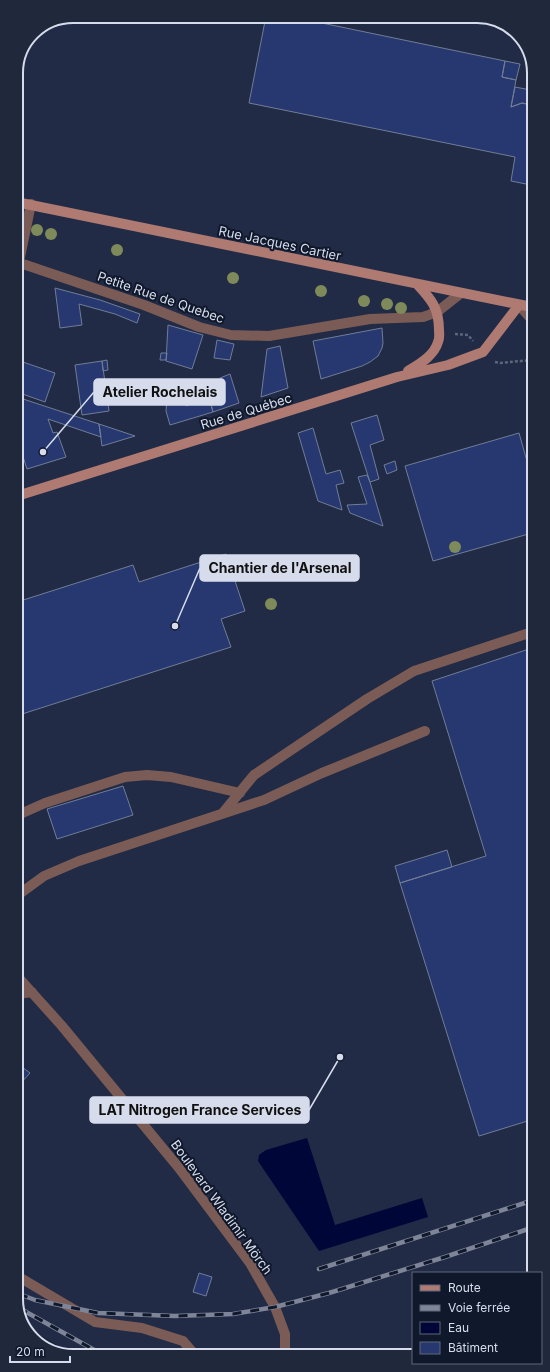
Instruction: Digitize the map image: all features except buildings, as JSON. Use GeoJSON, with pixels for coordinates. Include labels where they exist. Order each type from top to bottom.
{"type":"FeatureCollection","features":[{"type":"Feature","properties":{"kind":"street","name":"Rue Jacques Cartier"},"geometry":{"type":"LineString","coordinates":[[23,203],[519,305]]}},
{"type":"Feature","properties":{"kind":"street"},"geometry":{"type":"LineString","coordinates":[[23,240],[31,204]]}},
{"type":"Feature","properties":{"kind":"street","name":"Petite Rue de Quebec"},"geometry":{"type":"LineString","coordinates":[[23,264],[144,305],[199,327],[231,335],[269,336],[370,319],[423,316],[437,312],[462,293]]}},
{"type":"Feature","properties":{"kind":"street"},"geometry":{"type":"LineString","coordinates":[[397,377],[422,363],[430,356],[438,342],[439,333],[437,312],[429,297],[417,284]]}},
{"type":"Feature","properties":{"kind":"street"},"geometry":{"type":"LineString","coordinates":[[519,305],[527,307]]}},
{"type":"Feature","properties":{"kind":"street"},"geometry":{"type":"LineString","coordinates":[[519,305],[527,314]]}},
{"type":"Feature","properties":{"kind":"street"},"geometry":{"type":"LineString","coordinates":[[483,352],[519,305]]}},
{"type":"Feature","properties":{"kind":"street","name":"Rue de Québec"},"geometry":{"type":"LineString","coordinates":[[23,494],[397,377],[448,365],[483,352]]}},
{"type":"Feature","properties":{"kind":"street"},"geometry":{"type":"LineString","coordinates":[[222,814],[254,775],[367,699],[414,671],[527,634]]}},
{"type":"Feature","properties":{"kind":"street"},"geometry":{"type":"LineString","coordinates":[[23,891],[44,876],[79,861],[264,800],[322,773],[424,731]]}},
{"type":"Feature","properties":{"kind":"street"},"geometry":{"type":"LineString","coordinates":[[23,813],[45,803],[125,777],[147,775],[171,777],[240,793]]}},
{"type":"Feature","properties":{"kind":"street","name":"Boulevard Wladimir Mörch"},"geometry":{"type":"LineString","coordinates":[[23,982],[62,1026],[179,1168],[250,1263],[275,1307],[285,1334],[285,1349]]}},
{"type":"Feature","properties":{"kind":"street"},"geometry":{"type":"LineString","coordinates":[[23,993],[32,992]]}},
{"type":"Feature","properties":{"kind":"street"},"geometry":{"type":"LineString","coordinates":[[23,1279],[95,1322],[142,1328],[183,1341],[190,1349]]}},
{"type":"Feature","properties":{"kind":"path"},"geometry":{"type":"LineString","coordinates":[[439,333],[468,335],[492,362],[500,364],[527,361]]}},
{"type":"Feature","properties":{"kind":"shaded area"},"geometry":{"type":"Polygon","coordinates":[[[73,23],[480,23],[493,26],[507,33],[517,43],[522,51],[527,67],[527,1272],[412,1272],[412,1349],[70,1349],[62,1347],[38,1334],[31,1327],[24,1308],[23,1299],[23,70],[25,60],[33,43],[40,36],[54,27],[73,23]]]}},
{"type":"Feature","properties":{"kind":"water"},"geometry":{"type":"Polygon","coordinates":[[[307,1138],[335,1225],[422,1198],[428,1217],[319,1251],[258,1161],[259,1155],[266,1150],[307,1138]]]}},
{"type":"Feature","properties":{"kind":"railway"},"geometry":{"type":"LineString","coordinates":[[319,1269],[527,1202]]}},
{"type":"Feature","properties":{"kind":"railway"},"geometry":{"type":"LineString","coordinates":[[23,1296],[35,1300],[98,1313],[175,1316],[233,1314],[275,1307],[329,1293],[445,1257],[527,1229]]}},
{"type":"Feature","properties":{"kind":"railway"},"geometry":{"type":"LineString","coordinates":[[25,1311],[92,1349]]}},
{"type":"Feature","properties":{"kind":"place","name":"Atelier Rochelais"},"geometry":{"type":"Point","coordinates":[43,452]}},
{"type":"Feature","properties":{"kind":"place","name":"Chantier de l'Arsenal"},"geometry":{"type":"Point","coordinates":[175,626]}},
{"type":"Feature","properties":{"kind":"place","name":"LAT Nitrogen France Services"},"geometry":{"type":"Point","coordinates":[340,1057]}}]}
